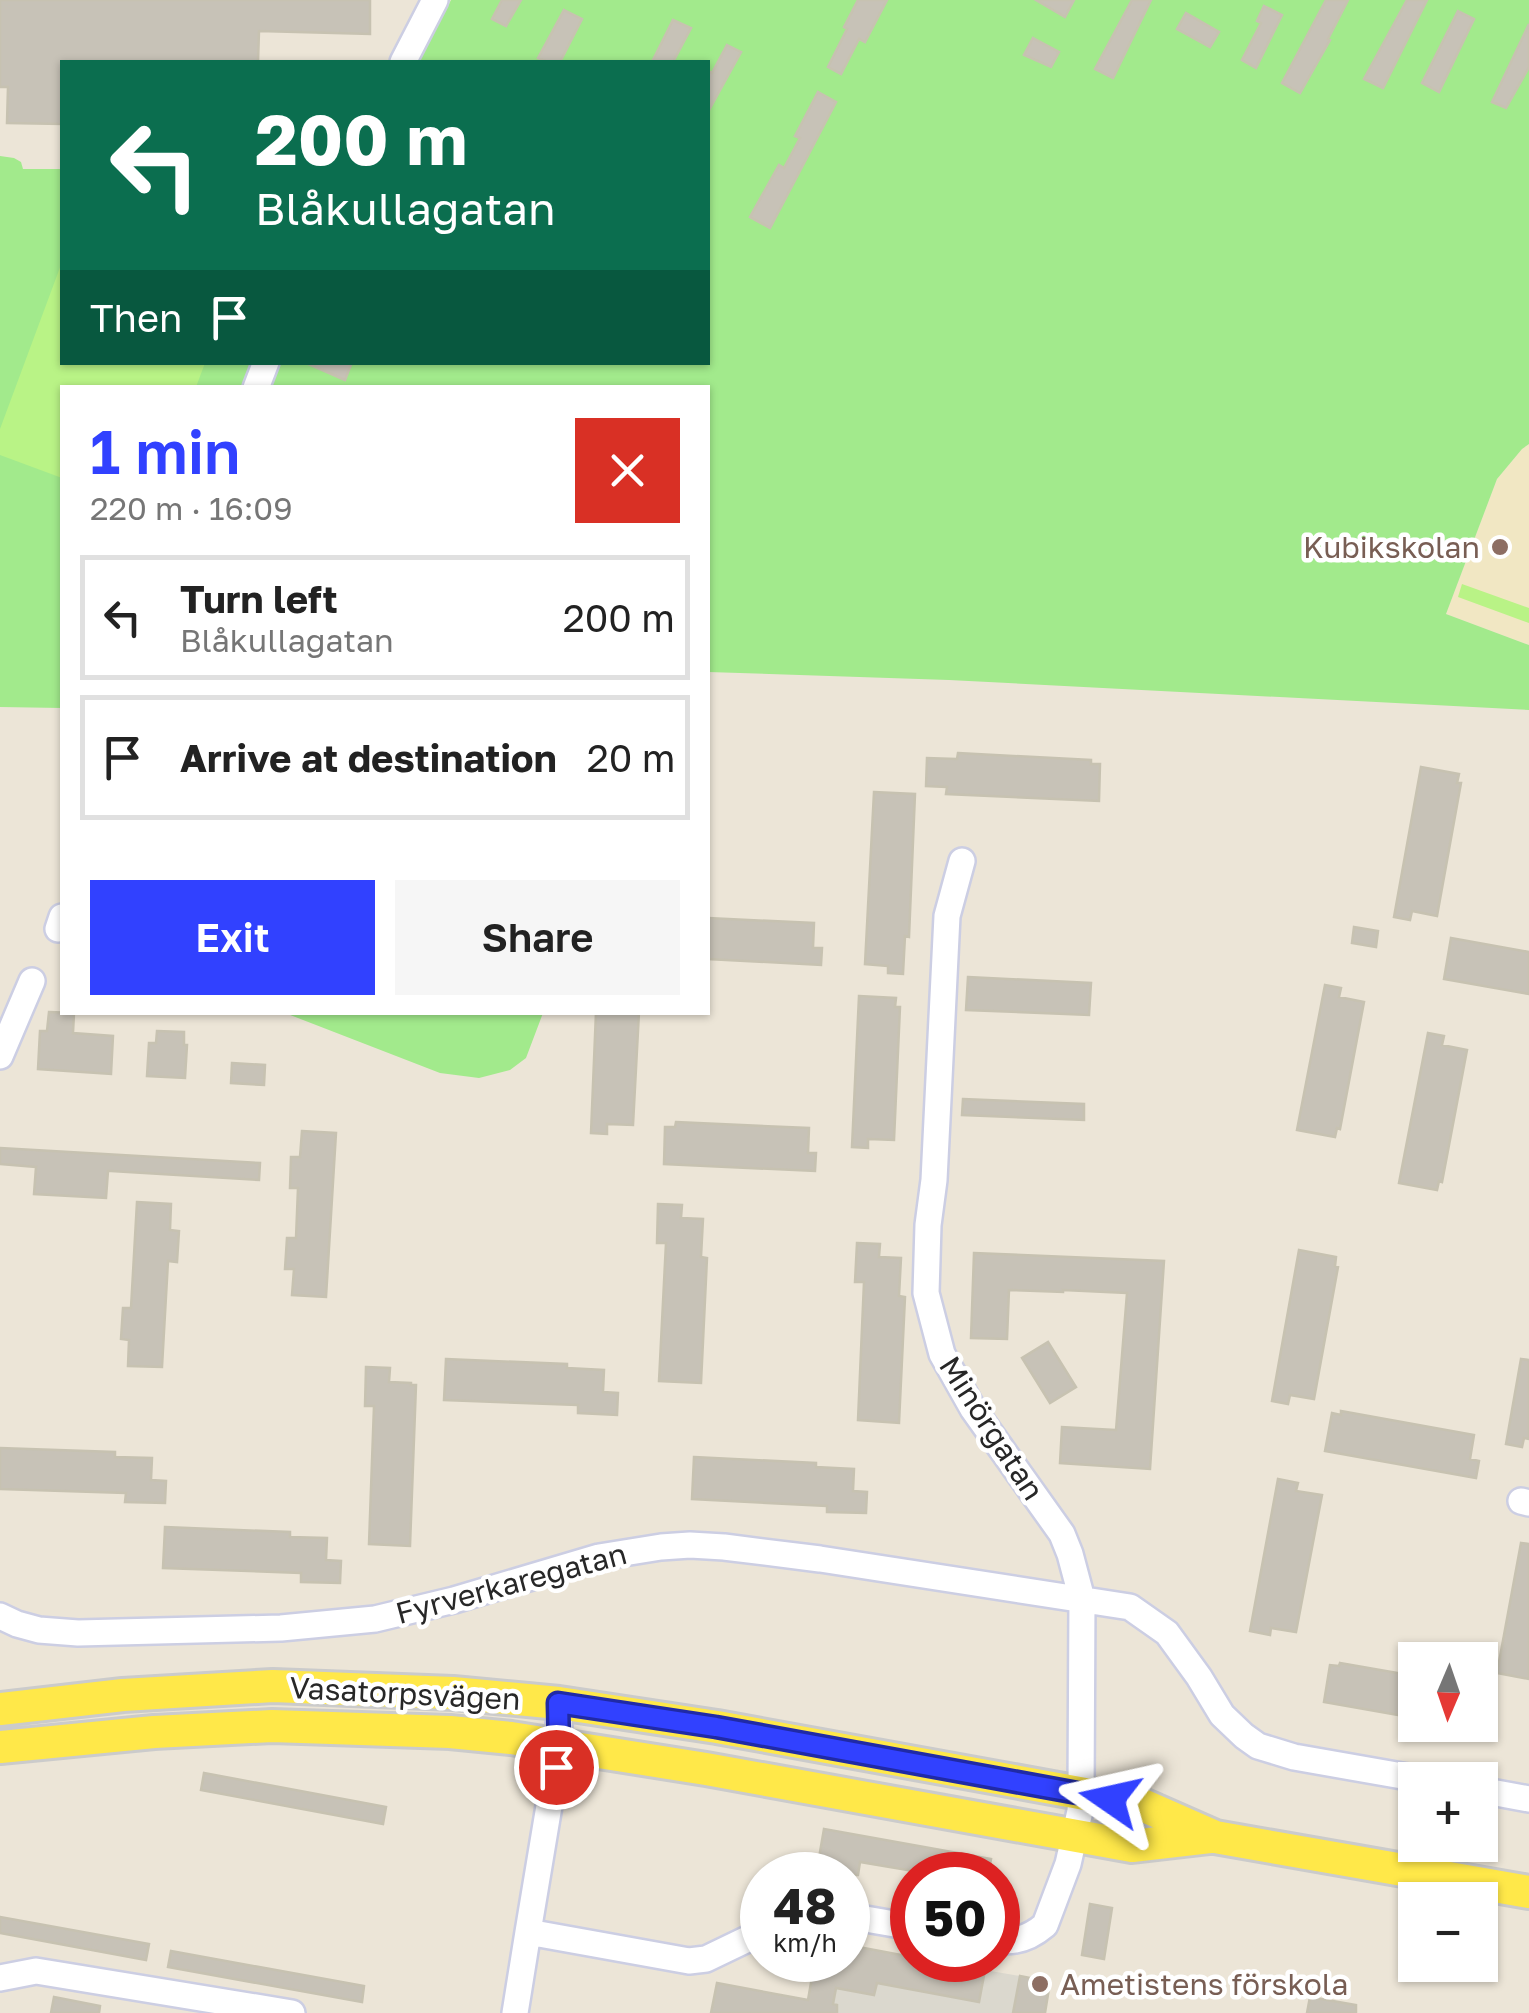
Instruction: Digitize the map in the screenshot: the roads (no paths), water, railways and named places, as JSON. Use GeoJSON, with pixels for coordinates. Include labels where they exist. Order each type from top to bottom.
{"type":"FeatureCollection","features":[{"type":"Feature","properties":{"kind":"main road","name":"Vasatorpsvägen"},"geometry":{"type":"LineString","coordinates":[[0,1709],[123,1695],[273,1686],[453,1693],[558,1703],[716,1727],[1078,1814]]}},
{"type":"Feature","properties":{"kind":"main road","name":"Vasatorpsvägen"},"geometry":{"type":"LineString","coordinates":[[0,1748],[154,1732],[272,1726],[450,1732],[512,1738],[878,1799],[1078,1814],[1140,1804],[1215,1837],[1529,1892]]}},
{"type":"Feature","properties":{"kind":"main road","name":"Vasatorpsvägen"},"geometry":{"type":"LineString","coordinates":[[1469,1881],[1529,1903]]}},
{"type":"Feature","properties":{"kind":"street"},"geometry":{"type":"LineString","coordinates":[[404,60],[435,0]]}},
{"type":"Feature","properties":{"kind":"street","name":"Minörgatan"},"geometry":{"type":"LineString","coordinates":[[962,860],[947,916],[926,1293],[942,1354],[973,1409],[1062,1534],[1082,1599],[1078,1814],[1068,1864],[1044,1925],[1020,1938]]}},
{"type":"Feature","properties":{"kind":"street"},"geometry":{"type":"LineString","coordinates":[[0,1056],[32,981]]}},
{"type":"Feature","properties":{"kind":"street","name":"Fyrverkaregatan"},"geometry":{"type":"LineString","coordinates":[[0,1616],[40,1630],[78,1633],[281,1628],[375,1619],[599,1557],[651,1548],[724,1547],[1130,1606],[1166,1633],[1222,1714],[1258,1746],[1294,1757],[1398,1775]]}},
{"type":"Feature","properties":{"kind":"street"},"geometry":{"type":"LineString","coordinates":[[515,2013],[559,1746],[558,1703]]}},
{"type":"Feature","properties":{"kind":"street"},"geometry":{"type":"LineString","coordinates":[[1498,1793],[1529,1799]]}},
{"type":"Feature","properties":{"kind":"street"},"geometry":{"type":"LineString","coordinates":[[528,1932],[689,1961],[706,1958],[740,1942]]}},
{"type":"Feature","properties":{"kind":"street"},"geometry":{"type":"LineString","coordinates":[[0,1978],[36,1972],[292,2013]]}},
{"type":"Feature","properties":{"kind":"place","name":"Kubikskolan"},"geometry":{"type":"Point","coordinates":[1500,547]}},
{"type":"Feature","properties":{"kind":"place","name":"Ametistens förskola"},"geometry":{"type":"Point","coordinates":[1040,1984]}}]}
